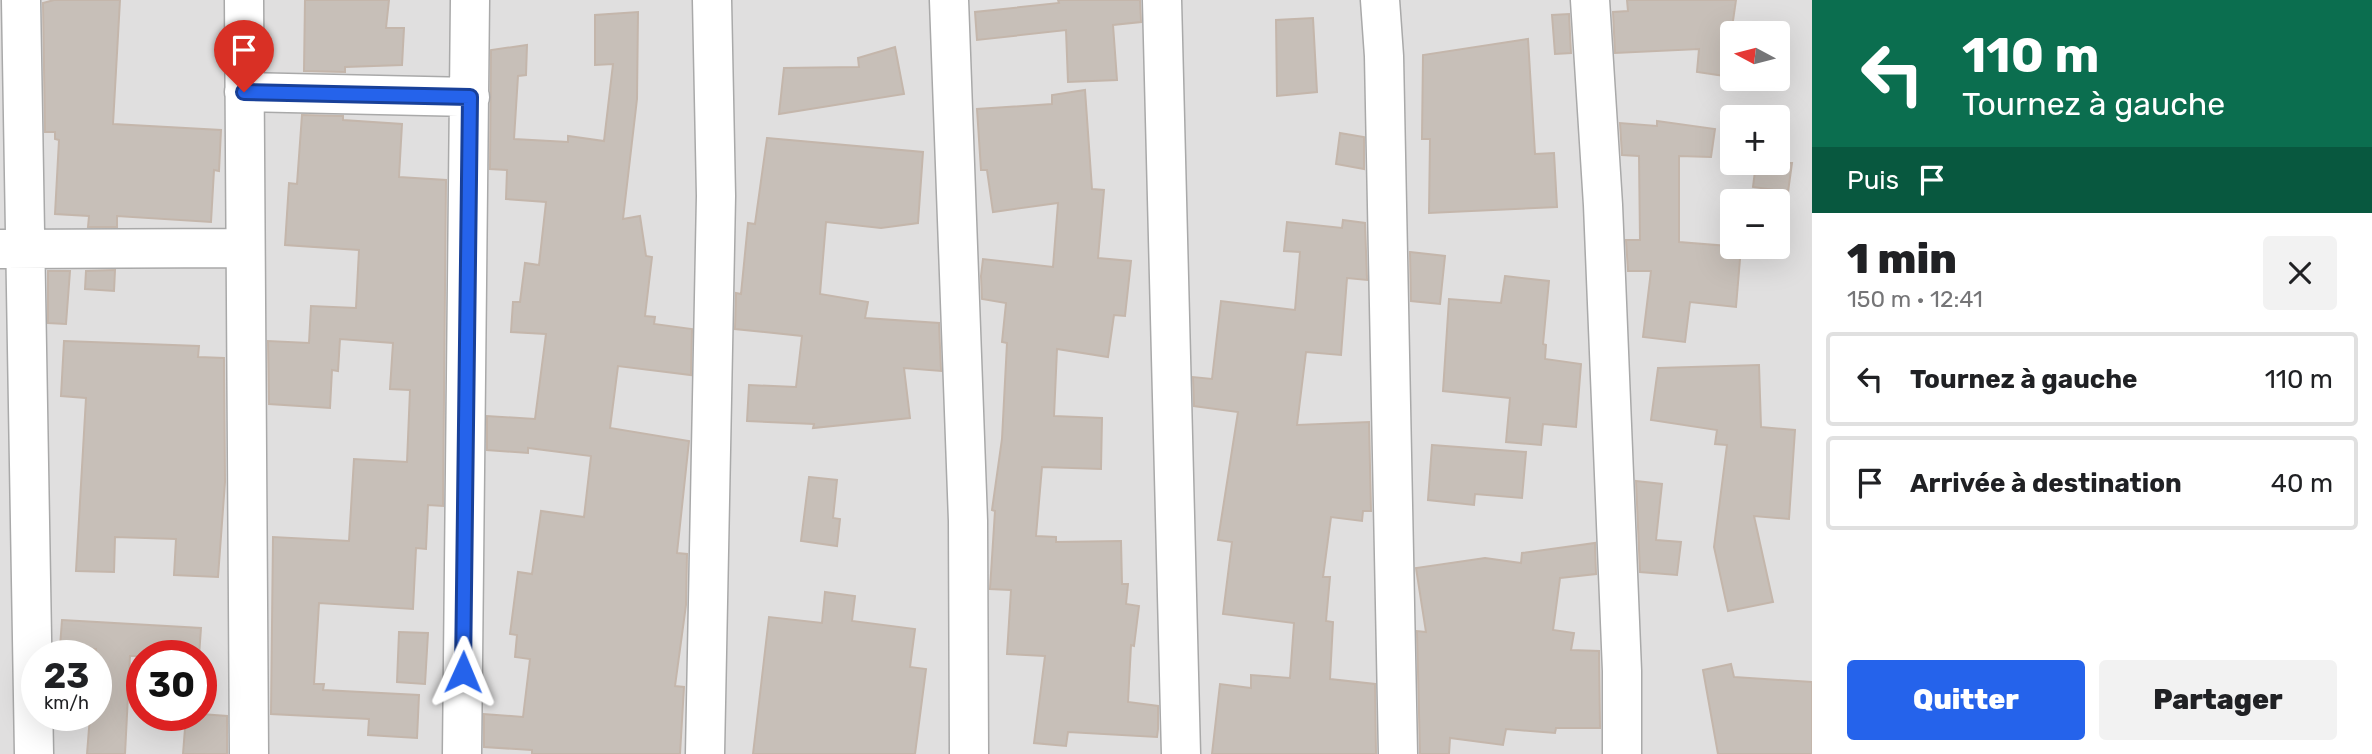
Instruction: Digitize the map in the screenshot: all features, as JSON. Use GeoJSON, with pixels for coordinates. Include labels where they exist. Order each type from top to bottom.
{"type":"FeatureCollection","features":[{"type":"Feature","properties":{"kind":"street"},"geometry":{"type":"LineString","coordinates":[[21,0],[13,249],[34,754]]}},
{"type":"Feature","properties":{"kind":"street"},"geometry":{"type":"LineString","coordinates":[[244,0],[249,754]]}},
{"type":"Feature","properties":{"kind":"street"},"geometry":{"type":"LineString","coordinates":[[462,754],[470,0]]}},
{"type":"Feature","properties":{"kind":"street"},"geometry":{"type":"LineString","coordinates":[[705,754],[716,196],[712,0]]}},
{"type":"Feature","properties":{"kind":"street"},"geometry":{"type":"LineString","coordinates":[[948,0],[968,521],[969,754]]}},
{"type":"Feature","properties":{"kind":"street"},"geometry":{"type":"LineString","coordinates":[[1162,0],[1181,754]]}},
{"type":"Feature","properties":{"kind":"street"},"geometry":{"type":"LineString","coordinates":[[1380,0],[1387,166],[1398,754]]}},
{"type":"Feature","properties":{"kind":"street"},"geometry":{"type":"LineString","coordinates":[[1590,0],[1602,205],[1622,671],[1622,754]]}},
{"type":"Feature","properties":{"kind":"street"},"geometry":{"type":"LineString","coordinates":[[244,92],[470,97]]}},
{"type":"Feature","properties":{"kind":"street"},"geometry":{"type":"LineString","coordinates":[[13,249],[244,248]]}},
{"type":"Feature","properties":{"kind":"shaded area"},"geometry":{"type":"Polygon","coordinates":[[[0,0],[1812,0],[1812,754],[0,754],[0,0]]]}},
{"type":"Feature","properties":{"kind":"building"},"geometry":{"type":"Polygon","coordinates":[[[54,0],[120,0],[113,124],[221,130],[219,171],[214,170],[211,222],[117,216],[117,227],[88,227],[89,216],[55,214],[59,140],[55,139],[55,132],[45,132],[43,3],[54,0]]]}},
{"type":"Feature","properties":{"kind":"building"},"geometry":{"type":"Polygon","coordinates":[[[305,0],[389,0],[386,28],[404,28],[402,65],[345,67],[345,72],[304,71],[305,0]]]}},
{"type":"Feature","properties":{"kind":"building"},"geometry":{"type":"Polygon","coordinates":[[[1058,0],[1140,0],[1141,22],[1113,25],[1117,80],[1068,82],[1066,30],[977,40],[975,12],[1059,3],[1058,0]]]}},
{"type":"Feature","properties":{"kind":"building"},"geometry":{"type":"Polygon","coordinates":[[[1627,0],[1736,0],[1733,21],[1720,21],[1720,75],[1697,72],[1699,49],[1615,53],[1613,12],[1628,11],[1627,0]]]}},
{"type":"Feature","properties":{"kind":"building"},"geometry":{"type":"Polygon","coordinates":[[[638,12],[637,99],[623,219],[640,216],[646,256],[652,257],[645,316],[655,317],[654,324],[692,329],[691,375],[618,366],[610,428],[689,441],[677,553],[687,554],[686,605],[675,686],[684,687],[680,754],[532,754],[532,750],[484,747],[484,714],[523,717],[530,659],[515,657],[517,635],[510,634],[518,572],[532,574],[541,511],[584,517],[591,456],[528,448],[528,453],[487,450],[487,416],[535,419],[546,334],[511,332],[513,302],[520,302],[525,263],[539,265],[546,202],[506,199],[507,170],[490,169],[491,50],[527,45],[526,75],[518,76],[514,139],[568,142],[568,136],[604,141],[613,64],[595,65],[595,15],[638,12]]]}},
{"type":"Feature","properties":{"kind":"building"},"geometry":{"type":"Polygon","coordinates":[[[1569,14],[1571,53],[1555,54],[1552,15],[1569,14]]]}},
{"type":"Feature","properties":{"kind":"building"},"geometry":{"type":"Polygon","coordinates":[[[1313,18],[1317,92],[1277,96],[1276,20],[1313,18]]]}},
{"type":"Feature","properties":{"kind":"building"},"geometry":{"type":"Polygon","coordinates":[[[1528,39],[1535,154],[1554,153],[1557,207],[1429,213],[1430,139],[1422,139],[1423,55],[1528,39]]]}},
{"type":"Feature","properties":{"kind":"building"},"geometry":{"type":"Polygon","coordinates":[[[895,47],[904,94],[779,114],[784,68],[859,67],[858,58],[895,47]]]}},
{"type":"Feature","properties":{"kind":"building"},"geometry":{"type":"Polygon","coordinates":[[[1085,90],[1092,189],[1104,190],[1098,258],[1131,261],[1125,316],[1114,315],[1108,357],[1057,349],[1054,416],[1102,418],[1101,469],[1042,467],[1036,536],[1056,537],[1056,542],[1121,541],[1122,584],[1128,584],[1126,604],[1139,606],[1134,646],[1131,645],[1128,702],[1158,706],[1158,729],[1157,737],[1068,732],[1066,746],[1034,743],[1045,656],[1007,654],[1011,590],[990,589],[995,511],[992,510],[1002,439],[1007,343],[1002,342],[1006,303],[982,299],[981,276],[983,259],[1053,267],[1058,203],[993,212],[987,170],[981,170],[977,109],[1052,104],[1052,95],[1085,90]]]}},
{"type":"Feature","properties":{"kind":"building"},"geometry":{"type":"Polygon","coordinates":[[[302,115],[343,116],[343,120],[402,124],[399,177],[446,180],[443,506],[428,505],[426,549],[416,548],[413,609],[319,603],[314,684],[324,684],[323,690],[419,695],[417,738],[368,735],[369,719],[271,714],[273,537],[349,541],[354,459],[407,462],[410,390],[390,389],[393,343],[340,339],[338,371],[332,370],[330,408],[269,404],[268,341],[309,343],[311,306],[356,308],[359,250],[285,245],[289,183],[297,184],[302,115]]]}},
{"type":"Feature","properties":{"kind":"building"},"geometry":{"type":"Polygon","coordinates":[[[1657,121],[1715,129],[1711,157],[1679,156],[1679,242],[1720,245],[1720,259],[1740,259],[1736,307],[1690,302],[1685,342],[1643,337],[1651,271],[1628,271],[1626,240],[1640,240],[1639,156],[1622,155],[1620,123],[1657,126],[1657,121]]]}},
{"type":"Feature","properties":{"kind":"building"},"geometry":{"type":"Polygon","coordinates":[[[1340,133],[1364,137],[1364,169],[1336,164],[1340,133]]]}},
{"type":"Feature","properties":{"kind":"building"},"geometry":{"type":"Polygon","coordinates":[[[767,138],[923,152],[918,223],[881,228],[826,222],[820,294],[868,302],[865,318],[939,323],[941,371],[904,368],[910,418],[813,428],[814,424],[747,421],[749,385],[796,387],[802,336],[735,329],[736,293],[741,294],[748,223],[755,224],[767,138]]]}},
{"type":"Feature","properties":{"kind":"building"},"geometry":{"type":"Polygon","coordinates":[[[1792,163],[1788,189],[1753,187],[1754,175],[1790,175],[1792,163]]]}},
{"type":"Feature","properties":{"kind":"building"},"geometry":{"type":"Polygon","coordinates":[[[1343,220],[1365,223],[1367,280],[1347,278],[1341,355],[1306,352],[1297,425],[1369,422],[1371,511],[1363,511],[1362,521],[1331,517],[1323,577],[1330,577],[1326,621],[1333,622],[1330,679],[1375,684],[1376,754],[1212,754],[1220,684],[1251,688],[1251,675],[1290,678],[1294,623],[1223,614],[1232,542],[1218,540],[1238,412],[1194,406],[1193,377],[1212,379],[1221,301],[1295,310],[1300,252],[1284,251],[1287,222],[1342,228],[1343,220]]]}},
{"type":"Feature","properties":{"kind":"building"},"geometry":{"type":"Polygon","coordinates":[[[1410,252],[1445,256],[1440,304],[1411,301],[1410,252]]]}},
{"type":"Feature","properties":{"kind":"building"},"geometry":{"type":"Polygon","coordinates":[[[115,270],[114,291],[85,289],[86,271],[115,270]]]}},
{"type":"Feature","properties":{"kind":"building"},"geometry":{"type":"Polygon","coordinates":[[[48,271],[70,271],[66,324],[48,323],[48,271]]]}},
{"type":"Feature","properties":{"kind":"building"},"geometry":{"type":"Polygon","coordinates":[[[1505,276],[1549,281],[1543,344],[1546,345],[1545,359],[1581,364],[1576,427],[1543,424],[1541,445],[1506,442],[1510,398],[1443,391],[1449,299],[1501,303],[1505,276]]]}},
{"type":"Feature","properties":{"kind":"building"},"geometry":{"type":"Polygon","coordinates":[[[64,341],[199,346],[198,357],[224,358],[225,482],[218,577],[174,575],[176,539],[115,537],[114,572],[76,571],[86,398],[61,396],[64,341]]]}},
{"type":"Feature","properties":{"kind":"building"},"geometry":{"type":"Polygon","coordinates":[[[1759,365],[1761,427],[1795,430],[1789,519],[1754,516],[1773,602],[1728,611],[1714,547],[1727,445],[1715,444],[1717,430],[1651,420],[1658,368],[1759,365]]]}},
{"type":"Feature","properties":{"kind":"building"},"geometry":{"type":"Polygon","coordinates":[[[1432,445],[1526,452],[1522,498],[1475,494],[1474,505],[1428,500],[1432,445]]]}},
{"type":"Feature","properties":{"kind":"building"},"geometry":{"type":"Polygon","coordinates":[[[809,477],[837,480],[833,518],[840,519],[837,546],[801,541],[809,477]]]}},
{"type":"Feature","properties":{"kind":"building"},"geometry":{"type":"Polygon","coordinates":[[[1636,481],[1662,484],[1656,540],[1681,542],[1677,575],[1640,572],[1636,481]]]}},
{"type":"Feature","properties":{"kind":"building"},"geometry":{"type":"Polygon","coordinates":[[[1595,543],[1596,574],[1560,578],[1553,630],[1574,633],[1571,650],[1599,651],[1600,728],[1556,728],[1555,733],[1506,729],[1503,745],[1450,738],[1449,754],[1420,754],[1417,631],[1426,632],[1416,568],[1485,558],[1521,563],[1522,553],[1595,543]]]}},
{"type":"Feature","properties":{"kind":"building"},"geometry":{"type":"Polygon","coordinates":[[[825,592],[855,596],[852,621],[915,629],[910,667],[926,669],[915,754],[753,754],[769,617],[822,623],[825,592]]]}},
{"type":"Feature","properties":{"kind":"building"},"geometry":{"type":"Polygon","coordinates":[[[62,620],[201,628],[200,640],[126,640],[125,754],[87,754],[89,731],[112,731],[112,640],[61,640],[62,620]]]}},
{"type":"Feature","properties":{"kind":"building"},"geometry":{"type":"Polygon","coordinates":[[[399,632],[428,633],[425,684],[397,682],[399,632]]]}},
{"type":"Feature","properties":{"kind":"building"},"geometry":{"type":"Polygon","coordinates":[[[1731,664],[1734,677],[1812,682],[1812,754],[1718,754],[1703,670],[1731,664]]]}},
{"type":"Feature","properties":{"kind":"building"},"geometry":{"type":"Polygon","coordinates":[[[217,715],[227,716],[227,754],[183,754],[185,731],[217,731],[217,715]]]}},
{"type":"Feature","properties":{"kind":"route"},"geometry":{"type":"LineString","coordinates":[[244,92],[470,97],[463,672]]}}]}
